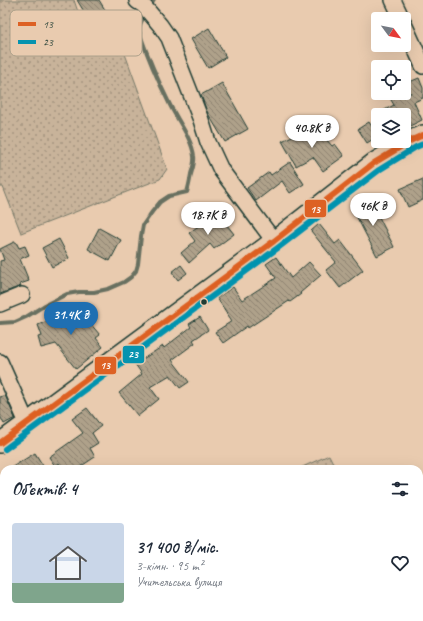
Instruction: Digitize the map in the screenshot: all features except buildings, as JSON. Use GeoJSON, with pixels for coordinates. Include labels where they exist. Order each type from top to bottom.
{"type":"FeatureCollection","features":[{"type":"Feature","properties":{"kind":"main road"},"geometry":{"type":"LineString","coordinates":[[0,443],[274,241],[374,163],[423,135]]}},
{"type":"Feature","properties":{"kind":"street"},"geometry":{"type":"LineString","coordinates":[[393,0],[399,12]]}},
{"type":"Feature","properties":{"kind":"street"},"geometry":{"type":"LineString","coordinates":[[137,1],[143,5],[169,38],[208,142],[221,170],[274,241]]}},
{"type":"Feature","properties":{"kind":"street"},"geometry":{"type":"LineString","coordinates":[[411,39],[423,66]]}},
{"type":"Feature","properties":{"kind":"street"},"geometry":{"type":"LineString","coordinates":[[0,304],[22,295]]}},
{"type":"Feature","properties":{"kind":"street"},"geometry":{"type":"LineString","coordinates":[[0,362],[27,423]]}},
{"type":"Feature","properties":{"kind":"green space"},"geometry":{"type":"Polygon","coordinates":[[[0,0],[74,0],[77,10],[10,10],[10,56],[126,56],[167,169],[160,179],[21,233],[3,187],[0,187],[0,0]]]}},
{"type":"Feature","properties":{"kind":"green space"},"geometry":{"type":"Polygon","coordinates":[[[329,455],[334,465],[307,465],[329,455]]]}},
{"type":"Feature","properties":{"kind":"waterway"},"geometry":{"type":"LineString","coordinates":[[150,7],[154,0]]}},
{"type":"Feature","properties":{"kind":"waterway"},"geometry":{"type":"LineString","coordinates":[[142,20],[145,14]]}},
{"type":"Feature","properties":{"kind":"waterway"},"geometry":{"type":"LineString","coordinates":[[0,323],[15,322],[67,294],[94,292],[108,289],[124,282],[136,271],[143,225],[152,212],[160,202],[169,196],[187,192],[194,162],[191,143],[161,87],[142,40]]}},
{"type":"Feature","properties":{"kind":"transit line","name":"13"},"geometry":{"type":"LineString","coordinates":[[0,443],[274,241],[374,163],[423,135]]}},
{"type":"Feature","properties":{"kind":"transit line","name":"23"},"geometry":{"type":"LineString","coordinates":[[5,449],[279,247],[379,170],[423,144]]}}]}
